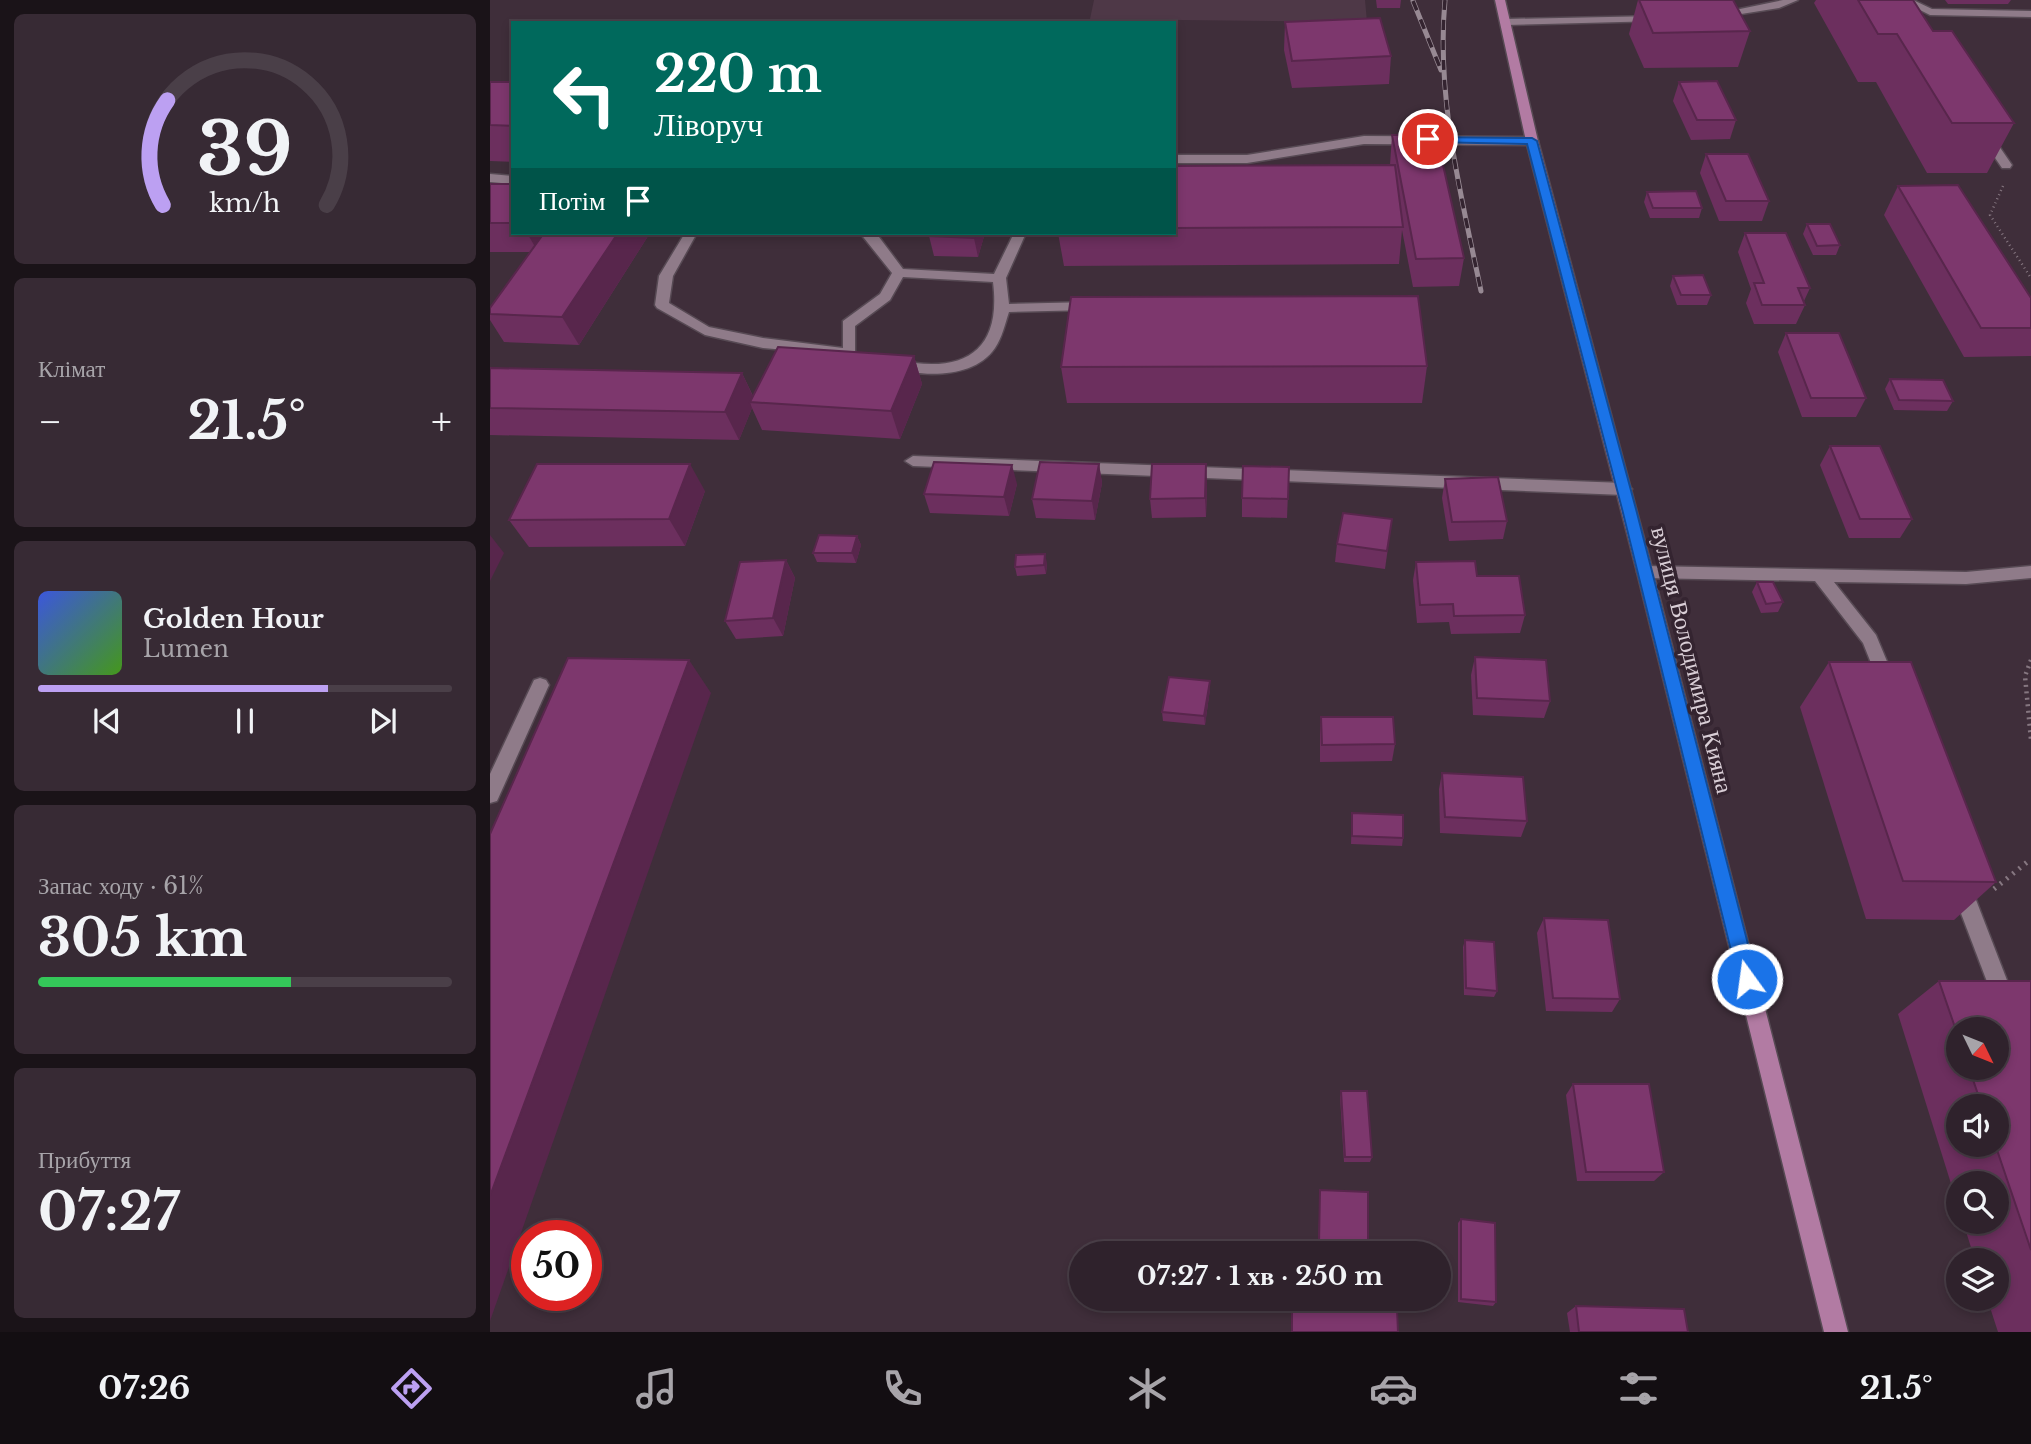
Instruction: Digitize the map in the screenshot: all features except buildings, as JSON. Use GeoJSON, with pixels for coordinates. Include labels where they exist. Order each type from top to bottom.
{"type":"FeatureCollection","features":[{"type":"Feature","properties":{"kind":"main road","name":"вулиця Володимира Кияна"},"geometry":{"type":"LineString","coordinates":[[1500,0],[1532,141],[1645,572],[1836,1332]]}},
{"type":"Feature","properties":{"kind":"street"},"geometry":{"type":"LineString","coordinates":[[1703,16],[1727,14],[1793,0]]}},
{"type":"Feature","properties":{"kind":"street"},"geometry":{"type":"LineString","coordinates":[[1893,0],[1903,6],[1930,12],[2031,14]]}},
{"type":"Feature","properties":{"kind":"street"},"geometry":{"type":"LineString","coordinates":[[1506,22],[1658,15]]}},
{"type":"Feature","properties":{"kind":"street"},"geometry":{"type":"LineString","coordinates":[[1976,121],[2006,165]]}},
{"type":"Feature","properties":{"kind":"street"},"geometry":{"type":"LineString","coordinates":[[1176,159],[1247,159],[1364,140],[1532,141]]}},
{"type":"Feature","properties":{"kind":"street"},"geometry":{"type":"LineString","coordinates":[[490,177],[511,180]]}},
{"type":"Feature","properties":{"kind":"street"},"geometry":{"type":"LineString","coordinates":[[690,235],[666,276],[662,305],[705,331],[763,343],[863,356],[916,370],[962,365],[988,348],[1003,308],[999,278],[1019,235]]}},
{"type":"Feature","properties":{"kind":"street"},"geometry":{"type":"LineString","coordinates":[[869,235],[899,273]]}},
{"type":"Feature","properties":{"kind":"street"},"geometry":{"type":"LineString","coordinates":[[863,356],[848,324],[885,297],[899,273]]}},
{"type":"Feature","properties":{"kind":"street"},"geometry":{"type":"LineString","coordinates":[[899,273],[999,278]]}},
{"type":"Feature","properties":{"kind":"street"},"geometry":{"type":"LineString","coordinates":[[1003,308],[1099,306]]}},
{"type":"Feature","properties":{"kind":"street"},"geometry":{"type":"LineString","coordinates":[[913,461],[1623,489]]}},
{"type":"Feature","properties":{"kind":"street"},"geometry":{"type":"LineString","coordinates":[[1645,572],[1966,578],[2031,572]]}},
{"type":"Feature","properties":{"kind":"street"},"geometry":{"type":"LineString","coordinates":[[1818,574],[1870,640],[1894,700]]}},
{"type":"Feature","properties":{"kind":"street"},"geometry":{"type":"LineString","coordinates":[[490,795],[540,685]]}},
{"type":"Feature","properties":{"kind":"street"},"geometry":{"type":"LineString","coordinates":[[1956,872],[2012,1021]]}},
{"type":"Feature","properties":{"kind":"path"},"geometry":{"type":"LineString","coordinates":[[2006,165],[2002,189],[1990,215],[2031,278]]}},
{"type":"Feature","properties":{"kind":"path"},"geometry":{"type":"LineString","coordinates":[[2031,660],[2025,676],[2031,740]]}},
{"type":"Feature","properties":{"kind":"path"},"geometry":{"type":"LineString","coordinates":[[1969,910],[2031,859]]}},
{"type":"Feature","properties":{"kind":"shaded area"},"geometry":{"type":"Polygon","coordinates":[[[1094,0],[1365,0],[1367,22],[1090,19],[1094,0]]]}},
{"type":"Feature","properties":{"kind":"railway"},"geometry":{"type":"LineString","coordinates":[[1445,0],[1443,37],[1447,110],[1458,183],[1481,291]]}},
{"type":"Feature","properties":{"kind":"railway"},"geometry":{"type":"LineString","coordinates":[[1413,1],[1441,70]]}},
{"type":"Feature","properties":{"kind":"route"},"geometry":{"type":"LineString","coordinates":[[1428,139],[1532,141],[1629,509],[1747,979]]}}]}
